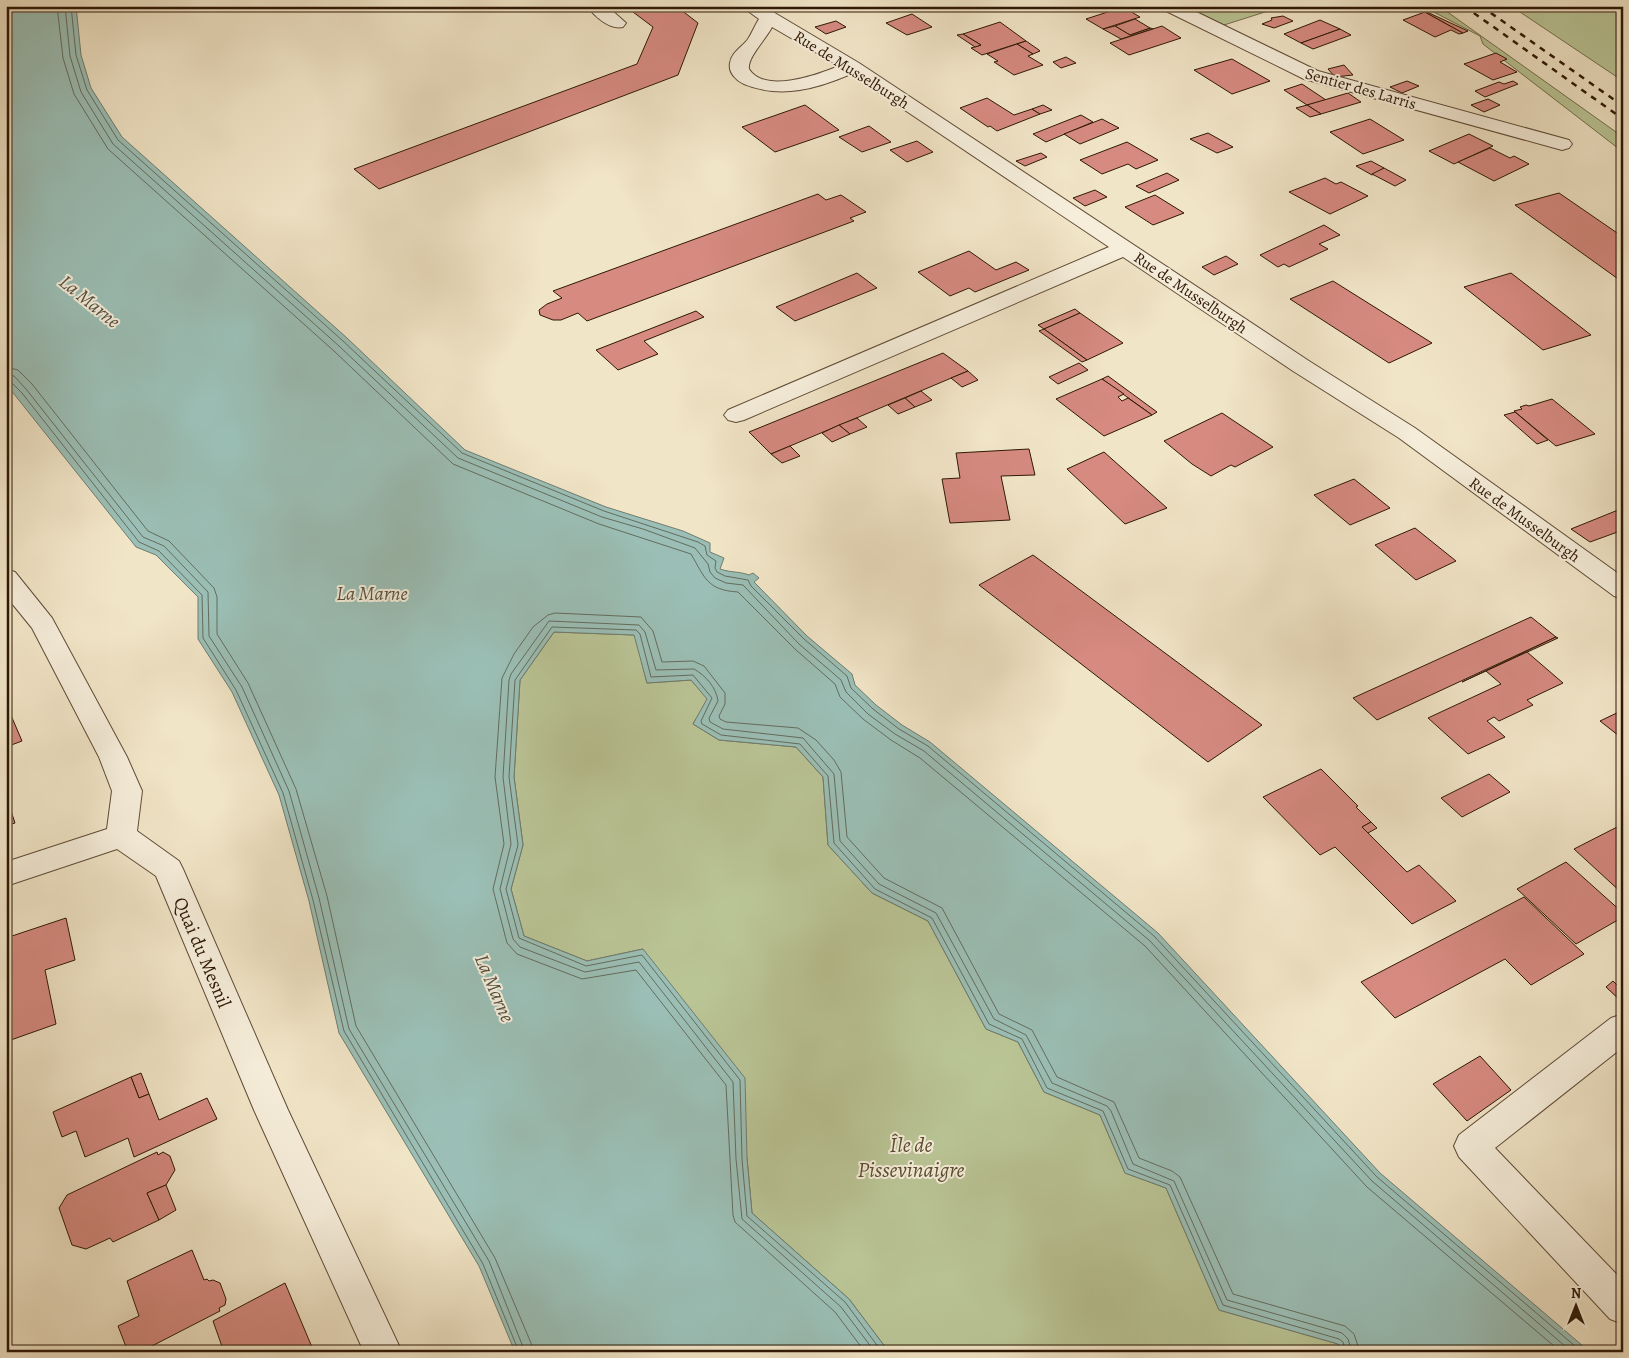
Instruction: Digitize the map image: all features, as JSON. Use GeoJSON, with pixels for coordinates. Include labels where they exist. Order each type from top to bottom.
{"type":"FeatureCollection","features":[{"type":"Feature","properties":{"kind":"street"},"geometry":{"type":"LineString","coordinates":[[596,6],[618,23]]}},
{"type":"Feature","properties":{"kind":"street","name":"Rue de Musselburgh"},"geometry":{"type":"LineString","coordinates":[[750,6],[854,67],[1293,361],[1407,433],[1623,590]]}},
{"type":"Feature","properties":{"kind":"street","name":"Sentier des Larris"},"geometry":{"type":"LineString","coordinates":[[1170,6],[1311,75],[1562,144]]}},
{"type":"Feature","properties":{"kind":"street"},"geometry":{"type":"LineString","coordinates":[[768,18],[756,40],[740,60],[739,69],[744,77],[760,85],[789,87],[821,80],[854,67]]}},
{"type":"Feature","properties":{"kind":"street"},"geometry":{"type":"LineString","coordinates":[[736,415],[1126,248]]}},
{"type":"Feature","properties":{"kind":"street"},"geometry":{"type":"LineString","coordinates":[[6,578],[43,624],[113,757],[126,791],[121,836],[6,874]]}},
{"type":"Feature","properties":{"kind":"street","name":"Quai du Mesnil"},"geometry":{"type":"LineString","coordinates":[[121,836],[168,869],[270,1110],[383,1352]]}},
{"type":"Feature","properties":{"kind":"street"},"geometry":{"type":"LineString","coordinates":[[1623,1028],[1471,1146],[1623,1307]]}},
{"type":"Feature","properties":{"kind":"green space"},"geometry":{"type":"Polygon","coordinates":[[[1184,6],[1284,6],[1224,25],[1184,6]]]}},
{"type":"Feature","properties":{"kind":"green space"},"geometry":{"type":"Polygon","coordinates":[[[1422,6],[1439,6],[1623,137],[1623,152],[1483,44],[1480,36],[1422,6]]]}},
{"type":"Feature","properties":{"kind":"green space"},"geometry":{"type":"Polygon","coordinates":[[[1511,6],[1623,6],[1623,81],[1511,6]]]}},
{"type":"Feature","properties":{"kind":"green space","name":"Île de Pissevinaigre"},"geometry":{"type":"Polygon","coordinates":[[[554,632],[635,635],[647,683],[691,680],[708,699],[693,724],[719,740],[796,747],[823,777],[828,845],[872,893],[928,921],[986,1029],[1018,1042],[1044,1092],[1100,1115],[1125,1173],[1166,1188],[1219,1310],[1338,1344],[1341,1352],[889,1352],[849,1299],[752,1213],[747,1158],[643,949],[587,961],[524,936],[511,889],[523,845],[514,777],[520,680],[554,632]]]}},
{"type":"Feature","properties":{"kind":"water","name":"La Marne"},"geometry":{"type":"Polygon","coordinates":[[[6,6],[76,6],[81,55],[91,88],[122,137],[347,338],[465,450],[606,507],[683,531],[710,543],[710,552],[724,558],[720,569],[749,575],[753,573],[759,578],[754,582],[807,636],[852,674],[855,685],[876,705],[902,725],[930,742],[1158,933],[1380,1173],[1590,1352],[1341,1352],[1338,1344],[1219,1310],[1166,1188],[1125,1173],[1100,1115],[1044,1092],[1018,1042],[986,1029],[928,921],[872,893],[828,845],[823,777],[796,747],[719,740],[693,724],[707,699],[691,680],[647,683],[634,635],[554,632],[520,680],[514,777],[523,845],[511,889],[524,936],[587,961],[643,949],[745,1078],[747,1158],[752,1213],[849,1299],[889,1352],[515,1352],[479,1266],[339,1033],[309,901],[279,795],[232,692],[198,639],[198,597],[156,555],[136,547],[6,384],[6,6]]]}},
{"type":"Feature","properties":{"kind":"building"},"geometry":{"type":"Polygon","coordinates":[[[625,6],[676,6],[698,23],[678,75],[379,189],[354,169],[637,64],[653,27],[625,6]]]}},
{"type":"Feature","properties":{"kind":"building"},"geometry":{"type":"Polygon","coordinates":[[[1123,7],[1140,17],[1103,29],[1086,19],[1123,7]]]}},
{"type":"Feature","properties":{"kind":"building"},"geometry":{"type":"Polygon","coordinates":[[[1425,12],[1463,33],[1459,34],[1451,30],[1435,37],[1403,20],[1425,12]]]}},
{"type":"Feature","properties":{"kind":"building"},"geometry":{"type":"Polygon","coordinates":[[[1425,12],[1427,12],[1468,31],[1463,33],[1425,12]]]}},
{"type":"Feature","properties":{"kind":"building"},"geometry":{"type":"Polygon","coordinates":[[[912,14],[932,27],[907,35],[886,23],[912,14]]]}},
{"type":"Feature","properties":{"kind":"building"},"geometry":{"type":"Polygon","coordinates":[[[1283,16],[1293,21],[1274,28],[1262,24],[1272,20],[1271,18],[1283,16]]]}},
{"type":"Feature","properties":{"kind":"building"},"geometry":{"type":"Polygon","coordinates":[[[1135,19],[1150,28],[1130,35],[1115,26],[1135,19]]]}},
{"type":"Feature","properties":{"kind":"building"},"geometry":{"type":"Polygon","coordinates":[[[1320,20],[1340,29],[1301,43],[1284,34],[1320,20]]]}},
{"type":"Feature","properties":{"kind":"building"},"geometry":{"type":"Polygon","coordinates":[[[836,21],[846,27],[826,34],[815,27],[836,21]]]}},
{"type":"Feature","properties":{"kind":"building"},"geometry":{"type":"Polygon","coordinates":[[[1000,22],[1026,41],[982,55],[971,48],[981,45],[963,34],[1000,22]]]}},
{"type":"Feature","properties":{"kind":"building"},"geometry":{"type":"Polygon","coordinates":[[[1115,26],[1130,35],[1153,29],[1121,39],[1103,29],[1115,26]]]}},
{"type":"Feature","properties":{"kind":"building"},"geometry":{"type":"Polygon","coordinates":[[[1162,26],[1181,38],[1129,55],[1110,43],[1162,26]]]}},
{"type":"Feature","properties":{"kind":"building"},"geometry":{"type":"Polygon","coordinates":[[[1340,29],[1351,35],[1313,49],[1301,43],[1340,29]]]}},
{"type":"Feature","properties":{"kind":"building"},"geometry":{"type":"Polygon","coordinates":[[[963,34],[981,45],[975,47],[957,35],[963,34]]]}},
{"type":"Feature","properties":{"kind":"building"},"geometry":{"type":"Polygon","coordinates":[[[1026,41],[1040,51],[1033,54],[1017,44],[1026,41]]]}},
{"type":"Feature","properties":{"kind":"building"},"geometry":{"type":"Polygon","coordinates":[[[1017,44],[1033,54],[1028,56],[1043,65],[1014,75],[994,62],[998,61],[987,54],[1017,44]]]}},
{"type":"Feature","properties":{"kind":"building"},"geometry":{"type":"Polygon","coordinates":[[[1496,53],[1507,59],[1500,62],[1517,72],[1493,80],[1464,64],[1496,53]]]}},
{"type":"Feature","properties":{"kind":"building"},"geometry":{"type":"Polygon","coordinates":[[[1066,57],[1076,63],[1061,68],[1053,62],[1066,57]]]}},
{"type":"Feature","properties":{"kind":"building"},"geometry":{"type":"Polygon","coordinates":[[[1232,59],[1270,81],[1232,94],[1194,70],[1232,59]]]}},
{"type":"Feature","properties":{"kind":"building"},"geometry":{"type":"Polygon","coordinates":[[[1344,65],[1353,75],[1335,77],[1328,69],[1344,65]]]}},
{"type":"Feature","properties":{"kind":"building"},"geometry":{"type":"Polygon","coordinates":[[[1407,81],[1419,86],[1402,93],[1390,87],[1407,81]]]}},
{"type":"Feature","properties":{"kind":"building"},"geometry":{"type":"Polygon","coordinates":[[[1513,81],[1518,84],[1485,97],[1475,91],[1499,82],[1504,84],[1513,81]]]}},
{"type":"Feature","properties":{"kind":"building"},"geometry":{"type":"Polygon","coordinates":[[[1302,84],[1326,100],[1307,105],[1284,90],[1302,84]]]}},
{"type":"Feature","properties":{"kind":"building"},"geometry":{"type":"Polygon","coordinates":[[[1348,93],[1361,102],[1321,114],[1307,105],[1348,93]]]}},
{"type":"Feature","properties":{"kind":"building"},"geometry":{"type":"Polygon","coordinates":[[[987,98],[1014,115],[1032,109],[1040,114],[997,131],[960,108],[987,98]]]}},
{"type":"Feature","properties":{"kind":"building"},"geometry":{"type":"Polygon","coordinates":[[[1488,99],[1500,105],[1484,112],[1471,105],[1488,99]]]}},
{"type":"Feature","properties":{"kind":"building"},"geometry":{"type":"Polygon","coordinates":[[[805,105],[839,130],[775,152],[742,127],[805,105]]]}},
{"type":"Feature","properties":{"kind":"building"},"geometry":{"type":"Polygon","coordinates":[[[1043,105],[1052,110],[1040,114],[1032,109],[1043,105]]]}},
{"type":"Feature","properties":{"kind":"building"},"geometry":{"type":"Polygon","coordinates":[[[1307,105],[1321,114],[1310,117],[1296,108],[1307,105]]]}},
{"type":"Feature","properties":{"kind":"building"},"geometry":{"type":"Polygon","coordinates":[[[1081,115],[1093,122],[1046,142],[1033,134],[1081,115]]]}},
{"type":"Feature","properties":{"kind":"building"},"geometry":{"type":"Polygon","coordinates":[[[1102,119],[1119,128],[1080,144],[1064,134],[1102,119]]]}},
{"type":"Feature","properties":{"kind":"building"},"geometry":{"type":"Polygon","coordinates":[[[1370,119],[1404,140],[1363,154],[1330,132],[1370,119]]]}},
{"type":"Feature","properties":{"kind":"building"},"geometry":{"type":"Polygon","coordinates":[[[869,126],[891,142],[862,152],[839,137],[869,126]]]}},
{"type":"Feature","properties":{"kind":"building"},"geometry":{"type":"Polygon","coordinates":[[[1208,133],[1233,147],[1217,153],[1190,139],[1208,133]]]}},
{"type":"Feature","properties":{"kind":"building"},"geometry":{"type":"Polygon","coordinates":[[[1469,134],[1493,146],[1454,164],[1429,151],[1469,134]]]}},
{"type":"Feature","properties":{"kind":"building"},"geometry":{"type":"Polygon","coordinates":[[[917,141],[933,152],[907,162],[890,150],[917,141]]]}},
{"type":"Feature","properties":{"kind":"building"},"geometry":{"type":"Polygon","coordinates":[[[1127,142],[1158,160],[1136,169],[1128,164],[1102,174],[1080,160],[1127,142]]]}},
{"type":"Feature","properties":{"kind":"building"},"geometry":{"type":"Polygon","coordinates":[[[1490,148],[1510,158],[1514,156],[1529,164],[1494,181],[1458,162],[1490,148]]]}},
{"type":"Feature","properties":{"kind":"building"},"geometry":{"type":"Polygon","coordinates":[[[1041,153],[1047,157],[1025,166],[1016,161],[1041,153]]]}},
{"type":"Feature","properties":{"kind":"building"},"geometry":{"type":"Polygon","coordinates":[[[1371,161],[1384,168],[1372,175],[1356,166],[1371,161]]]}},
{"type":"Feature","properties":{"kind":"building"},"geometry":{"type":"Polygon","coordinates":[[[1384,168],[1406,180],[1395,186],[1372,174],[1384,168]]]}},
{"type":"Feature","properties":{"kind":"building"},"geometry":{"type":"Polygon","coordinates":[[[1167,173],[1179,180],[1149,193],[1136,186],[1167,173]]]}},
{"type":"Feature","properties":{"kind":"building"},"geometry":{"type":"Polygon","coordinates":[[[1325,178],[1336,184],[1341,182],[1368,196],[1330,214],[1289,192],[1325,178]]]}},
{"type":"Feature","properties":{"kind":"building"},"geometry":{"type":"Polygon","coordinates":[[[1095,190],[1107,197],[1085,206],[1073,198],[1095,190]]]}},
{"type":"Feature","properties":{"kind":"building"},"geometry":{"type":"Polygon","coordinates":[[[1559,193],[1623,237],[1623,280],[1621,281],[1515,205],[1559,193]]]}},
{"type":"Feature","properties":{"kind":"building"},"geometry":{"type":"Polygon","coordinates":[[[818,194],[826,200],[841,195],[866,212],[850,218],[854,221],[587,321],[578,313],[561,320],[553,320],[540,315],[539,310],[547,304],[562,298],[553,291],[818,194]]]}},
{"type":"Feature","properties":{"kind":"building"},"geometry":{"type":"Polygon","coordinates":[[[1155,195],[1184,213],[1153,225],[1125,207],[1155,195]]]}},
{"type":"Feature","properties":{"kind":"building"},"geometry":{"type":"Polygon","coordinates":[[[1324,225],[1340,235],[1319,244],[1328,249],[1289,267],[1284,264],[1278,267],[1260,255],[1324,225]]]}},
{"type":"Feature","properties":{"kind":"building"},"geometry":{"type":"Polygon","coordinates":[[[969,251],[996,270],[1016,262],[1029,270],[975,292],[969,288],[950,296],[918,272],[969,251]]]}},
{"type":"Feature","properties":{"kind":"building"},"geometry":{"type":"Polygon","coordinates":[[[1226,256],[1238,264],[1214,275],[1202,267],[1226,256]]]}},
{"type":"Feature","properties":{"kind":"building"},"geometry":{"type":"Polygon","coordinates":[[[857,273],[877,288],[795,321],[776,307],[857,273]]]}},
{"type":"Feature","properties":{"kind":"building"},"geometry":{"type":"Polygon","coordinates":[[[1511,273],[1591,335],[1543,350],[1464,287],[1511,273]]]}},
{"type":"Feature","properties":{"kind":"building"},"geometry":{"type":"Polygon","coordinates":[[[1333,281],[1432,343],[1389,363],[1290,299],[1333,281]]]}},
{"type":"Feature","properties":{"kind":"building"},"geometry":{"type":"Polygon","coordinates":[[[1075,309],[1080,313],[1044,329],[1038,325],[1075,309]]]}},
{"type":"Feature","properties":{"kind":"building"},"geometry":{"type":"Polygon","coordinates":[[[696,311],[704,317],[644,341],[658,354],[618,370],[596,350],[696,311]]]}},
{"type":"Feature","properties":{"kind":"building"},"geometry":{"type":"Polygon","coordinates":[[[1080,313],[1123,343],[1087,360],[1044,329],[1080,313]]]}},
{"type":"Feature","properties":{"kind":"building"},"geometry":{"type":"Polygon","coordinates":[[[1044,329],[1087,360],[1082,362],[1039,331],[1044,329]]]}},
{"type":"Feature","properties":{"kind":"building"},"geometry":{"type":"Polygon","coordinates":[[[943,353],[968,371],[771,454],[749,432],[943,353]]]}},
{"type":"Feature","properties":{"kind":"building"},"geometry":{"type":"Polygon","coordinates":[[[1079,363],[1088,370],[1058,384],[1049,377],[1079,363]]]}},
{"type":"Feature","properties":{"kind":"building"},"geometry":{"type":"Polygon","coordinates":[[[968,371],[978,380],[962,387],[951,378],[968,371]]]}},
{"type":"Feature","properties":{"kind":"building"},"geometry":{"type":"Polygon","coordinates":[[[1108,376],[1157,412],[1152,415],[1102,379],[1108,376]]]}},
{"type":"Feature","properties":{"kind":"building"},"geometry":{"type":"Polygon","coordinates":[[[1102,379],[1124,394],[1118,397],[1122,401],[1128,398],[1152,415],[1104,436],[1056,399],[1102,379]]]}},
{"type":"Feature","properties":{"kind":"building"},"geometry":{"type":"Polygon","coordinates":[[[921,391],[932,400],[915,407],[905,398],[921,391]]]}},
{"type":"Feature","properties":{"kind":"building"},"geometry":{"type":"Polygon","coordinates":[[[905,398],[915,407],[898,414],[888,405],[905,398]]]}},
{"type":"Feature","properties":{"kind":"building"},"geometry":{"type":"Polygon","coordinates":[[[1552,399],[1595,434],[1556,446],[1514,411],[1522,409],[1520,407],[1526,405],[1529,406],[1552,399]]]}},
{"type":"Feature","properties":{"kind":"building"},"geometry":{"type":"Polygon","coordinates":[[[1515,412],[1548,440],[1537,444],[1504,415],[1515,412]]]}},
{"type":"Feature","properties":{"kind":"building"},"geometry":{"type":"Polygon","coordinates":[[[1222,413],[1273,447],[1235,467],[1231,465],[1211,476],[1192,464],[1164,441],[1222,413]]]}},
{"type":"Feature","properties":{"kind":"building"},"geometry":{"type":"Polygon","coordinates":[[[857,418],[867,427],[850,434],[839,425],[857,418]]]}},
{"type":"Feature","properties":{"kind":"building"},"geometry":{"type":"Polygon","coordinates":[[[839,425],[850,434],[832,442],[822,433],[839,425]]]}},
{"type":"Feature","properties":{"kind":"building"},"geometry":{"type":"Polygon","coordinates":[[[790,446],[800,456],[782,463],[771,454],[790,446]]]}},
{"type":"Feature","properties":{"kind":"building"},"geometry":{"type":"Polygon","coordinates":[[[1029,449],[1035,475],[1001,476],[1010,520],[950,523],[942,479],[960,478],[956,453],[1029,449]]]}},
{"type":"Feature","properties":{"kind":"building"},"geometry":{"type":"Polygon","coordinates":[[[1104,452],[1167,508],[1125,524],[1067,469],[1104,452]]]}},
{"type":"Feature","properties":{"kind":"building"},"geometry":{"type":"Polygon","coordinates":[[[1354,479],[1390,508],[1350,525],[1314,495],[1354,479]]]}},
{"type":"Feature","properties":{"kind":"building"},"geometry":{"type":"Polygon","coordinates":[[[1623,508],[1623,530],[1590,542],[1571,529],[1623,508]]]}},
{"type":"Feature","properties":{"kind":"building"},"geometry":{"type":"Polygon","coordinates":[[[1415,528],[1456,561],[1416,580],[1375,545],[1415,528]]]}},
{"type":"Feature","properties":{"kind":"building"},"geometry":{"type":"Polygon","coordinates":[[[1033,555],[1262,725],[1208,762],[979,585],[1033,555]]]}},
{"type":"Feature","properties":{"kind":"building"},"geometry":{"type":"Polygon","coordinates":[[[1531,617],[1556,637],[1377,720],[1353,698],[1531,617]]]}},
{"type":"Feature","properties":{"kind":"building"},"geometry":{"type":"Polygon","coordinates":[[[1556,637],[1558,638],[1462,682],[1556,637]]]}},
{"type":"Feature","properties":{"kind":"building"},"geometry":{"type":"Polygon","coordinates":[[[1527,652],[1563,683],[1527,700],[1533,705],[1499,721],[1494,717],[1487,721],[1505,737],[1468,754],[1428,718],[1501,684],[1486,671],[1527,652]]]}},
{"type":"Feature","properties":{"kind":"building"},"geometry":{"type":"Polygon","coordinates":[[[1623,710],[1623,739],[1600,721],[1623,710]]]}},
{"type":"Feature","properties":{"kind":"building"},"geometry":{"type":"Polygon","coordinates":[[[10,713],[22,741],[6,747],[6,715],[10,713]]]}},
{"type":"Feature","properties":{"kind":"building"},"geometry":{"type":"Polygon","coordinates":[[[1321,769],[1358,806],[1356,807],[1371,822],[1362,827],[1407,872],[1419,865],[1456,901],[1412,924],[1335,847],[1320,855],[1263,797],[1321,769]]]}},
{"type":"Feature","properties":{"kind":"building"},"geometry":{"type":"Polygon","coordinates":[[[1489,774],[1510,792],[1462,817],[1441,798],[1489,774]]]}},
{"type":"Feature","properties":{"kind":"building"},"geometry":{"type":"Polygon","coordinates":[[[6,796],[15,823],[6,826],[6,796]]]}},
{"type":"Feature","properties":{"kind":"building"},"geometry":{"type":"Polygon","coordinates":[[[1371,822],[1377,828],[1368,833],[1362,827],[1371,822]]]}},
{"type":"Feature","properties":{"kind":"building"},"geometry":{"type":"Polygon","coordinates":[[[1623,824],[1623,894],[1574,849],[1623,824]]]}},
{"type":"Feature","properties":{"kind":"building"},"geometry":{"type":"Polygon","coordinates":[[[1566,862],[1623,913],[1623,917],[1576,944],[1517,889],[1566,862]]]}},
{"type":"Feature","properties":{"kind":"building"},"geometry":{"type":"Polygon","coordinates":[[[1524,897],[1584,954],[1531,985],[1505,959],[1395,1018],[1361,982],[1524,897]]]}},
{"type":"Feature","properties":{"kind":"building"},"geometry":{"type":"Polygon","coordinates":[[[66,918],[75,960],[45,970],[56,1024],[8,1041],[6,1030],[6,938],[66,918]]]}},
{"type":"Feature","properties":{"kind":"building"},"geometry":{"type":"Polygon","coordinates":[[[1613,981],[1623,991],[1623,1003],[1606,987],[1613,981]]]}},
{"type":"Feature","properties":{"kind":"building"},"geometry":{"type":"Polygon","coordinates":[[[1480,1056],[1511,1090],[1467,1121],[1433,1084],[1480,1056]]]}},
{"type":"Feature","properties":{"kind":"building"},"geometry":{"type":"Polygon","coordinates":[[[141,1073],[149,1094],[139,1098],[131,1077],[141,1073]]]}},
{"type":"Feature","properties":{"kind":"building"},"geometry":{"type":"Polygon","coordinates":[[[131,1077],[139,1098],[149,1094],[159,1120],[207,1098],[217,1119],[134,1157],[128,1138],[85,1157],[76,1131],[62,1137],[53,1112],[131,1077]]]}},
{"type":"Feature","properties":{"kind":"building"},"geometry":{"type":"Polygon","coordinates":[[[157,1152],[158,1155],[163,1152],[170,1156],[175,1170],[166,1185],[147,1193],[159,1220],[113,1242],[110,1238],[86,1249],[72,1245],[59,1208],[67,1195],[157,1152]]]}},
{"type":"Feature","properties":{"kind":"building"},"geometry":{"type":"Polygon","coordinates":[[[166,1185],[176,1210],[159,1220],[147,1193],[166,1185]]]}},
{"type":"Feature","properties":{"kind":"building"},"geometry":{"type":"Polygon","coordinates":[[[192,1250],[204,1280],[213,1280],[220,1283],[226,1299],[225,1305],[219,1308],[220,1311],[150,1347],[152,1351],[150,1352],[128,1352],[118,1326],[139,1316],[127,1281],[192,1250]]]}},
{"type":"Feature","properties":{"kind":"building"},"geometry":{"type":"Polygon","coordinates":[[[285,1283],[314,1352],[224,1352],[213,1321],[285,1283]]]}},
{"type":"Feature","properties":{"kind":"railway"},"geometry":{"type":"LineString","coordinates":[[1464,6],[1623,119]]}},
{"type":"Feature","properties":{"kind":"railway"},"geometry":{"type":"LineString","coordinates":[[1481,6],[1623,106]]}}]}
